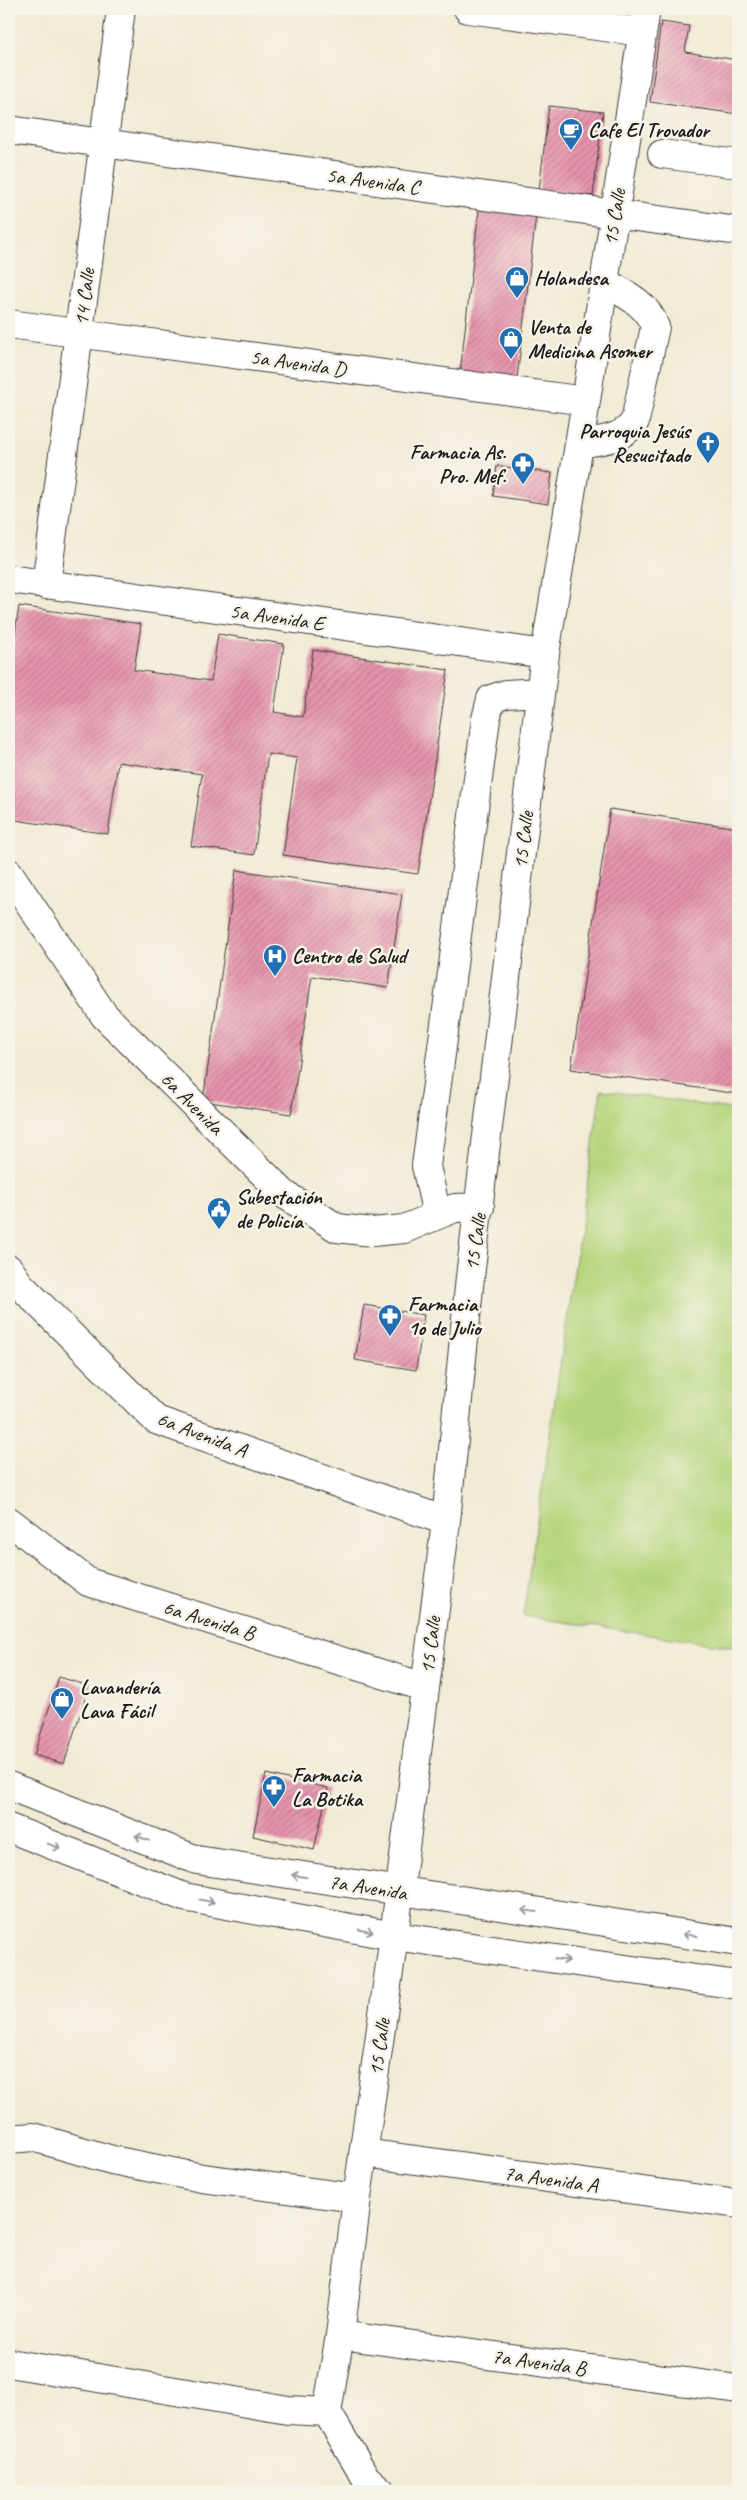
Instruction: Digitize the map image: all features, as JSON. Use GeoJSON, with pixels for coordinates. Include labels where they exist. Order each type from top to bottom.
{"type":"FeatureCollection","features":[{"type":"Feature","properties":{"kind":"street","name":"14 Calle"},"geometry":{"type":"LineString","coordinates":[[46,585],[121,9]]}},
{"type":"Feature","properties":{"kind":"street"},"geometry":{"type":"LineString","coordinates":[[468,9],[644,20]]}},
{"type":"Feature","properties":{"kind":"street","name":"15 Calle"},"geometry":{"type":"LineString","coordinates":[[327,2412],[340,2335],[357,2198],[394,1936],[398,1892],[446,1521],[470,1277],[480,1207],[545,654],[644,20]]}},
{"type":"Feature","properties":{"kind":"street","name":"5a Avenida C"},"geometry":{"type":"LineString","coordinates":[[9,130],[738,232]]}},
{"type":"Feature","properties":{"kind":"street"},"geometry":{"type":"LineString","coordinates":[[662,154],[738,164]]}},
{"type":"Feature","properties":{"kind":"street"},"geometry":{"type":"LineString","coordinates":[[579,444],[615,437],[630,430],[635,421],[655,327],[651,314],[642,306],[604,282]]}},
{"type":"Feature","properties":{"kind":"street","name":"5a Avenida D"},"geometry":{"type":"LineString","coordinates":[[9,324],[586,401]]}},
{"type":"Feature","properties":{"kind":"street","name":"5a Avenida E"},"geometry":{"type":"LineString","coordinates":[[9,579],[545,654]]}},
{"type":"Feature","properties":{"kind":"street"},"geometry":{"type":"LineString","coordinates":[[437,1215],[426,1166],[486,720],[491,699],[506,694],[540,692]]}},
{"type":"Feature","properties":{"kind":"street","name":"6a Avenida"},"geometry":{"type":"LineString","coordinates":[[9,873],[104,1015],[284,1194],[337,1228],[372,1232],[404,1228],[455,1208],[480,1207]]}},
{"type":"Feature","properties":{"kind":"street","name":"6a Avenida A"},"geometry":{"type":"LineString","coordinates":[[9,1270],[20,1285],[156,1420],[446,1521]]}},
{"type":"Feature","properties":{"kind":"street","name":"6a Avenida B"},"geometry":{"type":"LineString","coordinates":[[9,1521],[88,1582],[424,1687]]}},
{"type":"Feature","properties":{"kind":"street","name":"7a Avenida"},"geometry":{"type":"LineString","coordinates":[[9,1786],[198,1860],[398,1892],[738,1942]]}},
{"type":"Feature","properties":{"kind":"street","name":"7a Avenida"},"geometry":{"type":"LineString","coordinates":[[9,1828],[184,1897],[394,1936],[738,1985]]}},
{"type":"Feature","properties":{"kind":"street"},"geometry":{"type":"LineString","coordinates":[[17,2134],[112,2160],[202,2178],[357,2198]]}},
{"type":"Feature","properties":{"kind":"street","name":"7a Avenida A"},"geometry":{"type":"LineString","coordinates":[[364,2153],[738,2204]]}},
{"type":"Feature","properties":{"kind":"street","name":"7a Avenida B"},"geometry":{"type":"LineString","coordinates":[[340,2335],[738,2389]]}},
{"type":"Feature","properties":{"kind":"street"},"geometry":{"type":"LineString","coordinates":[[9,2363],[288,2410],[327,2412],[366,2478],[381,2491]]}},
{"type":"Feature","properties":{"kind":"green space"},"geometry":{"type":"Polygon","coordinates":[[[601,1090],[738,1110],[738,1648],[523,1616],[601,1090]]]}},
{"type":"Feature","properties":{"kind":"building"},"geometry":{"type":"Polygon","coordinates":[[[661,22],[689,26],[685,52],[738,60],[738,114],[650,102],[661,22]]]}},
{"type":"Feature","properties":{"kind":"building","name":"Cafe El Trovador"},"geometry":{"type":"Polygon","coordinates":[[[549,106],[603,112],[593,196],[539,190],[549,106]]]}},
{"type":"Feature","properties":{"kind":"building"},"geometry":{"type":"Polygon","coordinates":[[[479,209],[536,215],[517,379],[460,373],[479,209]]]}},
{"type":"Feature","properties":{"kind":"building","name":"Farmacia As. Pro. Mef."},"geometry":{"type":"Polygon","coordinates":[[[497,466],[552,473],[548,504],[493,496],[497,466]]]}},
{"type":"Feature","properties":{"kind":"building"},"geometry":{"type":"Polygon","coordinates":[[[19,606],[141,624],[134,670],[211,681],[218,634],[284,644],[274,712],[303,717],[313,650],[448,670],[418,874],[283,855],[297,758],[268,754],[254,855],[191,846],[202,774],[118,762],[108,834],[9,819],[9,675],[19,606]]]}},
{"type":"Feature","properties":{"kind":"building"},"geometry":{"type":"Polygon","coordinates":[[[610,809],[738,828],[738,1094],[571,1069],[610,809]]]}},
{"type":"Feature","properties":{"kind":"building"},"geometry":{"type":"Polygon","coordinates":[[[236,870],[402,894],[388,988],[312,976],[291,1114],[203,1101],[236,870]]]}},
{"type":"Feature","properties":{"kind":"building","name":"Farmacia 1o de Julio"},"geometry":{"type":"Polygon","coordinates":[[[364,1305],[424,1315],[416,1370],[355,1360],[364,1305]]]}},
{"type":"Feature","properties":{"kind":"building","name":"Lavandería Lava Fácil"},"geometry":{"type":"Polygon","coordinates":[[[59,1677],[89,1686],[64,1764],[34,1755],[59,1677]]]}},
{"type":"Feature","properties":{"kind":"building"},"geometry":{"type":"Polygon","coordinates":[[[266,1774],[328,1788],[314,1850],[253,1836],[266,1774]]]}},
{"type":"Feature","properties":{"kind":"place","name":"Cafe El Trovador"},"geometry":{"type":"Point","coordinates":[571,151]}},
{"type":"Feature","properties":{"kind":"place","name":"Holandesa"},"geometry":{"type":"Point","coordinates":[517,299]}},
{"type":"Feature","properties":{"kind":"place","name":"Venta de Medicina Asomer"},"geometry":{"type":"Point","coordinates":[511,360]}},
{"type":"Feature","properties":{"kind":"place","name":"Parroquia Jesús Resucitado"},"geometry":{"type":"Point","coordinates":[708,464]}},
{"type":"Feature","properties":{"kind":"place","name":"Farmacia As. Pro. Mef."},"geometry":{"type":"Point","coordinates":[523,485]}},
{"type":"Feature","properties":{"kind":"place","name":"Centro de Salud"},"geometry":{"type":"Point","coordinates":[275,977]}},
{"type":"Feature","properties":{"kind":"place","name":"Subestación de Policía"},"geometry":{"type":"Point","coordinates":[219,1230]}},
{"type":"Feature","properties":{"kind":"place","name":"Farmacia 1o de Julio"},"geometry":{"type":"Point","coordinates":[390,1337]}},
{"type":"Feature","properties":{"kind":"place","name":"Lavandería Lava Fácil"},"geometry":{"type":"Point","coordinates":[62,1720]}},
{"type":"Feature","properties":{"kind":"place","name":"Farmacia La Botika"},"geometry":{"type":"Point","coordinates":[274,1808]}}]}
